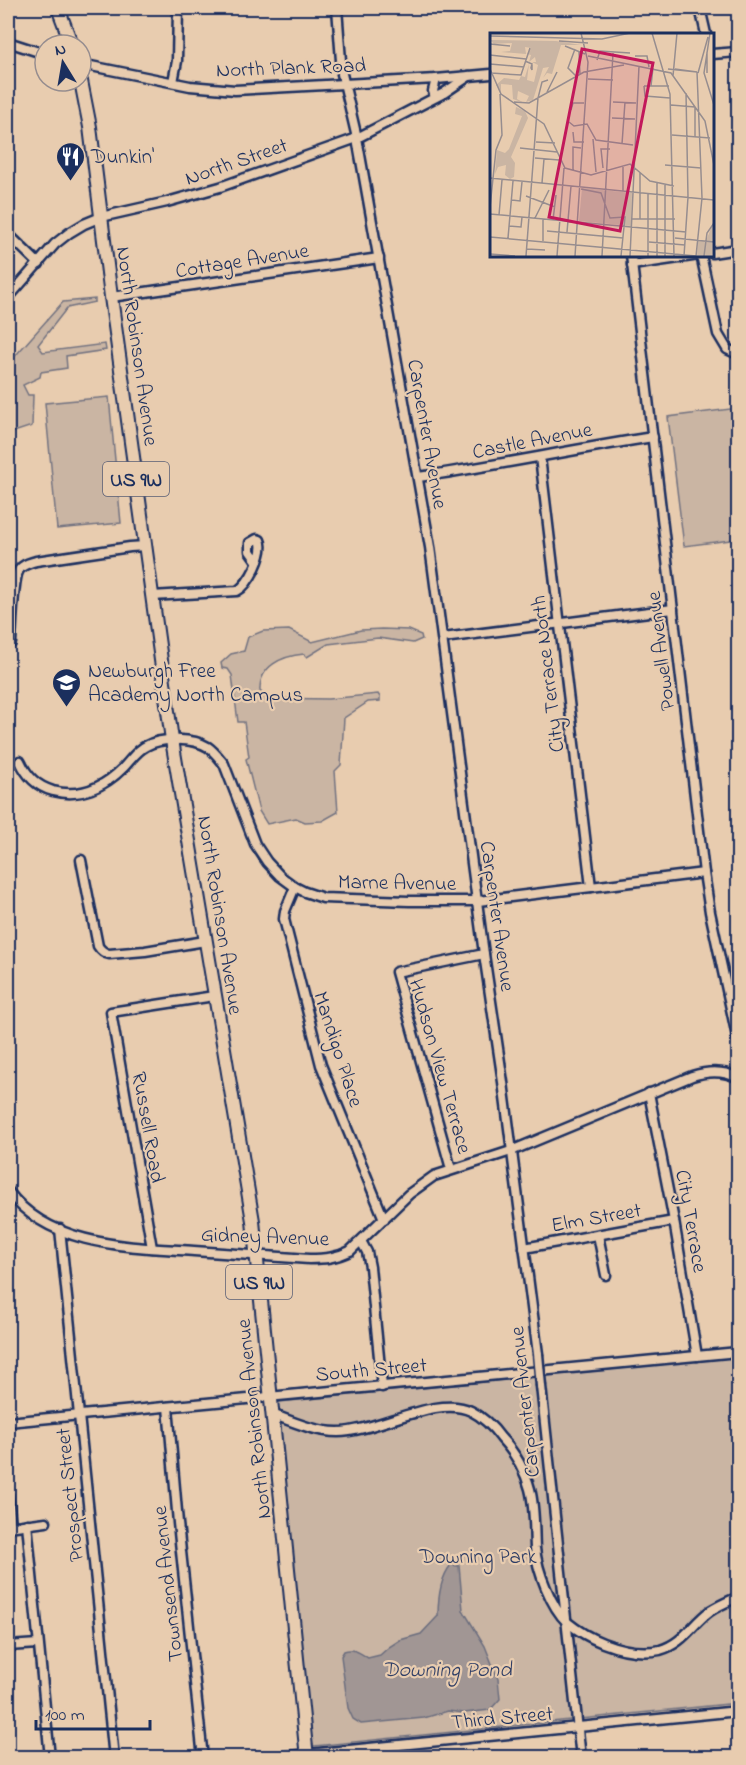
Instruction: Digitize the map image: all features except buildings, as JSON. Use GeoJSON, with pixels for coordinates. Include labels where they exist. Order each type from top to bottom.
{"type":"FeatureCollection","features":[{"type":"Feature","properties":{"kind":"highway"},"geometry":{"type":"LineString","coordinates":[[58,8],[65,33]]}},
{"type":"Feature","properties":{"kind":"highway","name":"North Robinson Avenue"},"geometry":{"type":"LineString","coordinates":[[83,93],[90,128],[172,740],[253,1221],[307,1756]]}},
{"type":"Feature","properties":{"kind":"street"},"geometry":{"type":"LineString","coordinates":[[173,82],[177,57],[178,8]]}},
{"type":"Feature","properties":{"kind":"street","name":"Carpenter Avenue"},"geometry":{"type":"LineString","coordinates":[[337,8],[344,84],[357,138],[379,258],[430,548],[443,638],[538,1354],[581,1758]]}},
{"type":"Feature","properties":{"kind":"street"},"geometry":{"type":"LineString","coordinates":[[700,8],[706,33]]}},
{"type":"Feature","properties":{"kind":"street"},"geometry":{"type":"LineString","coordinates":[[8,42],[33,50]]}},
{"type":"Feature","properties":{"kind":"street"},"geometry":{"type":"LineString","coordinates":[[713,54],[738,52]]}},
{"type":"Feature","properties":{"kind":"street","name":"North Plank Road"},"geometry":{"type":"LineString","coordinates":[[93,66],[208,88],[235,90],[469,76]]}},
{"type":"Feature","properties":{"kind":"street","name":"North Street"},"geometry":{"type":"LineString","coordinates":[[8,298],[55,244],[84,224],[101,217],[167,202],[220,186],[357,138],[444,93],[469,76],[490,74]]}},
{"type":"Feature","properties":{"kind":"street"},"geometry":{"type":"LineString","coordinates":[[435,97],[433,91],[436,79]]}},
{"type":"Feature","properties":{"kind":"street"},"geometry":{"type":"LineString","coordinates":[[8,234],[39,264]]}},
{"type":"Feature","properties":{"kind":"street"},"geometry":{"type":"LineString","coordinates":[[713,253],[738,249]]}},
{"type":"Feature","properties":{"kind":"street","name":"Powell Avenue"},"geometry":{"type":"LineString","coordinates":[[631,256],[704,873],[710,912],[738,1041]]}},
{"type":"Feature","properties":{"kind":"street"},"geometry":{"type":"LineString","coordinates":[[632,265],[693,256]]}},
{"type":"Feature","properties":{"kind":"street"},"geometry":{"type":"LineString","coordinates":[[700,256],[718,334],[727,349],[738,354]]}},
{"type":"Feature","properties":{"kind":"street","name":"Cottage Avenue"},"geometry":{"type":"LineString","coordinates":[[111,297],[379,258]]}},
{"type":"Feature","properties":{"kind":"street","name":"Castle Avenue"},"geometry":{"type":"LineString","coordinates":[[418,477],[482,468],[653,437]]}},
{"type":"Feature","properties":{"kind":"street","name":"City Terrace North"},"geometry":{"type":"LineString","coordinates":[[540,457],[591,887]]}},
{"type":"Feature","properties":{"kind":"street"},"geometry":{"type":"LineString","coordinates":[[11,643],[17,574],[20,568],[36,561],[145,546]]}},
{"type":"Feature","properties":{"kind":"street"},"geometry":{"type":"LineString","coordinates":[[152,596],[237,591],[242,589],[248,581],[257,561]]}},
{"type":"Feature","properties":{"kind":"street"},"geometry":{"type":"LineString","coordinates":[[443,638],[673,609]]}},
{"type":"Feature","properties":{"kind":"street"},"geometry":{"type":"LineString","coordinates":[[20,761],[26,774],[34,782],[50,790],[80,793],[95,789],[109,780],[146,746],[172,740]]}},
{"type":"Feature","properties":{"kind":"street","name":"Marne Avenue"},"geometry":{"type":"LineString","coordinates":[[172,740],[197,742],[216,754],[224,764],[255,844],[267,862],[295,887],[323,898],[409,902],[477,901],[704,873]]}},
{"type":"Feature","properties":{"kind":"street"},"geometry":{"type":"LineString","coordinates":[[81,860],[100,950],[109,954],[145,951],[205,941]]}},
{"type":"Feature","properties":{"kind":"street","name":"Mandigo Place"},"geometry":{"type":"LineString","coordinates":[[295,887],[284,919],[318,1054],[384,1219]]}},
{"type":"Feature","properties":{"kind":"street","name":"Hudson View Terrace"},"geometry":{"type":"LineString","coordinates":[[451,1169],[396,972],[484,954]]}},
{"type":"Feature","properties":{"kind":"street","name":"Russell Road"},"geometry":{"type":"LineString","coordinates":[[152,1248],[111,1012],[214,996]]}},
{"type":"Feature","properties":{"kind":"street","name":"Gidney Avenue"},"geometry":{"type":"LineString","coordinates":[[8,1191],[31,1215],[60,1229],[96,1241],[132,1247],[326,1259],[338,1257],[350,1251],[419,1185],[434,1176],[511,1151],[705,1072],[716,1071],[738,1078]]}},
{"type":"Feature","properties":{"kind":"street","name":"City Terrace"},"geometry":{"type":"LineString","coordinates":[[649,1093],[697,1356]]}},
{"type":"Feature","properties":{"kind":"street","name":"Elm Street"},"geometry":{"type":"LineString","coordinates":[[524,1248],[674,1221]]}},
{"type":"Feature","properties":{"kind":"street","name":"Prospect Street"},"geometry":{"type":"LineString","coordinates":[[60,1229],[114,1758]]}},
{"type":"Feature","properties":{"kind":"street"},"geometry":{"type":"LineString","coordinates":[[598,1235],[606,1275]]}},
{"type":"Feature","properties":{"kind":"street"},"geometry":{"type":"LineString","coordinates":[[361,1241],[367,1252],[370,1266],[382,1387]]}},
{"type":"Feature","properties":{"kind":"street","name":"South Street"},"geometry":{"type":"LineString","coordinates":[[8,1422],[738,1352]]}},
{"type":"Feature","properties":{"kind":"street"},"geometry":{"type":"LineString","coordinates":[[272,1414],[315,1428],[340,1432],[442,1406],[457,1406],[482,1418],[508,1446],[525,1473],[531,1491],[538,1567],[550,1597],[565,1620],[590,1638],[613,1647],[642,1652],[659,1650],[682,1640],[708,1612],[738,1598]]}},
{"type":"Feature","properties":{"kind":"street","name":"Townsend Avenue"},"geometry":{"type":"LineString","coordinates":[[168,1407],[203,1758]]}},
{"type":"Feature","properties":{"kind":"street"},"geometry":{"type":"LineString","coordinates":[[8,1494],[9,1526],[46,1522]]}},
{"type":"Feature","properties":{"kind":"street"},"geometry":{"type":"LineString","coordinates":[[27,1524],[50,1758]]}},
{"type":"Feature","properties":{"kind":"street"},"geometry":{"type":"LineString","coordinates":[[8,1646],[38,1644]]}},
{"type":"Feature","properties":{"kind":"street","name":"Third Street"},"geometry":{"type":"LineString","coordinates":[[269,1758],[738,1711]]}},
{"type":"Feature","properties":{"kind":"green space"},"geometry":{"type":"Polygon","coordinates":[[[95,299],[95,302],[67,308],[38,345],[43,352],[105,344],[106,350],[66,356],[67,368],[41,372],[40,377],[23,385],[28,395],[33,395],[32,426],[8,434],[8,364],[63,302],[95,299]]]}},
{"type":"Feature","properties":{"kind":"green space"},"geometry":{"type":"Polygon","coordinates":[[[109,397],[121,523],[57,529],[45,403],[109,397]]]}},
{"type":"Feature","properties":{"kind":"green space"},"geometry":{"type":"Polygon","coordinates":[[[738,408],[738,539],[684,546],[668,417],[738,408]]]}},
{"type":"Feature","properties":{"kind":"green space"},"geometry":{"type":"Polygon","coordinates":[[[289,630],[312,642],[361,630],[409,630],[421,635],[422,639],[413,643],[378,638],[328,644],[307,657],[304,654],[280,660],[263,675],[260,691],[267,698],[328,699],[378,694],[380,697],[380,701],[368,702],[344,718],[341,765],[335,771],[338,812],[322,821],[305,822],[296,818],[267,824],[259,811],[246,759],[249,757],[244,722],[238,722],[232,675],[228,669],[222,668],[221,663],[231,654],[244,651],[248,637],[263,631],[289,630]]]}},
{"type":"Feature","properties":{"kind":"green space","name":"Downing Park"},"geometry":{"type":"Polygon","coordinates":[[[738,1357],[738,1703],[314,1746],[311,1743],[277,1405],[279,1402],[738,1357]]]}},
{"type":"Feature","properties":{"kind":"water","name":"Downing Pond"},"geometry":{"type":"Polygon","coordinates":[[[451,1565],[459,1566],[463,1610],[485,1646],[498,1679],[500,1699],[490,1710],[464,1713],[448,1711],[424,1718],[361,1724],[353,1719],[348,1708],[341,1656],[344,1651],[351,1650],[368,1658],[380,1655],[400,1640],[421,1634],[438,1616],[442,1582],[451,1565]]]}},
{"type":"Feature","properties":{"kind":"place","name":"Dunkin'"},"geometry":{"type":"Point","coordinates":[70,182]}},
{"type":"Feature","properties":{"kind":"place","name":"Newburgh Free Academy North Campus"},"geometry":{"type":"Point","coordinates":[67,708]}}]}
